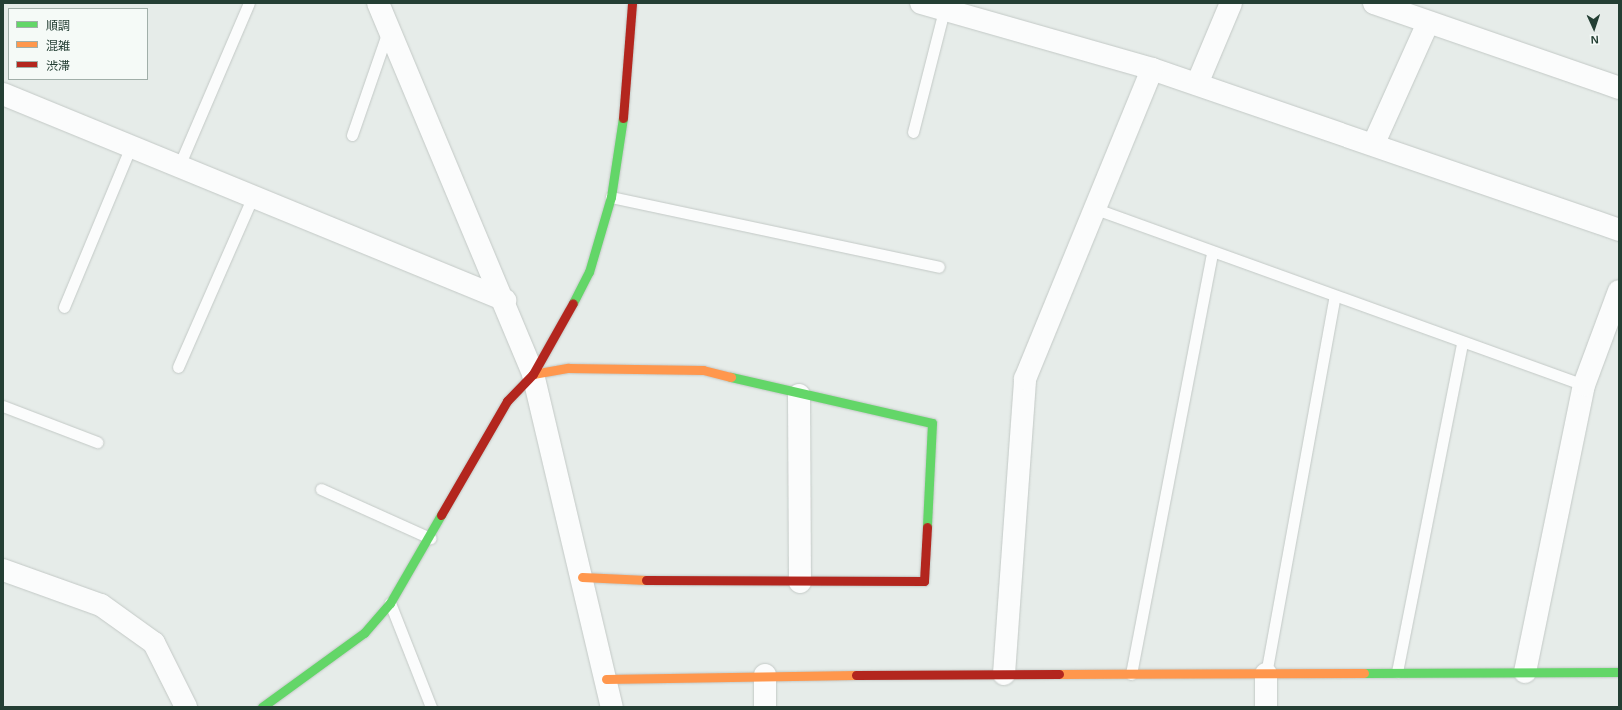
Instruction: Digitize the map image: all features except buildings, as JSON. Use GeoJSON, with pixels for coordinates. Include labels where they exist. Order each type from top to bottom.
{"type":"FeatureCollection","features":[{"type":"Feature","properties":{"kind":"street"},"geometry":{"type":"LineString","coordinates":[[378,3],[505,300],[533,374],[612,707]]}},
{"type":"Feature","properties":{"kind":"street"},"geometry":{"type":"LineString","coordinates":[[262,707],[364,633],[390,603],[430,538],[507,401],[533,374],[588,272],[611,197],[623,122],[632,3]]}},
{"type":"Feature","properties":{"kind":"street"},"geometry":{"type":"LineString","coordinates":[[921,3],[1152,69],[1374,143],[1619,230]]}},
{"type":"Feature","properties":{"kind":"street"},"geometry":{"type":"LineString","coordinates":[[1197,84],[1230,3]]}},
{"type":"Feature","properties":{"kind":"street"},"geometry":{"type":"LineString","coordinates":[[1374,3],[1619,88]]}},
{"type":"Feature","properties":{"kind":"street"},"geometry":{"type":"LineString","coordinates":[[1374,143],[1428,23]]}},
{"type":"Feature","properties":{"kind":"street"},"geometry":{"type":"LineString","coordinates":[[1004,674],[1025,379],[1096,209],[1152,69]]}},
{"type":"Feature","properties":{"kind":"street"},"geometry":{"type":"LineString","coordinates":[[3,94],[505,300]]}},
{"type":"Feature","properties":{"kind":"street"},"geometry":{"type":"LineString","coordinates":[[1525,672],[1584,385],[1619,291]]}},
{"type":"Feature","properties":{"kind":"street"},"geometry":{"type":"LineString","coordinates":[[533,374],[568,368],[703,370],[799,396],[932,423],[924,580],[702,583],[582,577]]}},
{"type":"Feature","properties":{"kind":"street"},"geometry":{"type":"LineString","coordinates":[[799,396],[800,582]]}},
{"type":"Feature","properties":{"kind":"street"},"geometry":{"type":"LineString","coordinates":[[3,570],[101,605],[154,643],[186,707]]}},
{"type":"Feature","properties":{"kind":"street"},"geometry":{"type":"LineString","coordinates":[[606,679],[765,675],[1619,672]]}},
{"type":"Feature","properties":{"kind":"street"},"geometry":{"type":"LineString","coordinates":[[1266,674],[1266,707]]}},
{"type":"Feature","properties":{"kind":"street"},"geometry":{"type":"LineString","coordinates":[[765,675],[765,707]]}},
{"type":"Feature","properties":{"kind":"lane"},"geometry":{"type":"LineString","coordinates":[[179,166],[249,3]]}},
{"type":"Feature","properties":{"kind":"lane"},"geometry":{"type":"LineString","coordinates":[[913,132],[944,10]]}},
{"type":"Feature","properties":{"kind":"lane"},"geometry":{"type":"LineString","coordinates":[[352,135],[388,29]]}},
{"type":"Feature","properties":{"kind":"lane"},"geometry":{"type":"LineString","coordinates":[[64,307],[131,146]]}},
{"type":"Feature","properties":{"kind":"lane"},"geometry":{"type":"LineString","coordinates":[[178,367],[252,196]]}},
{"type":"Feature","properties":{"kind":"lane"},"geometry":{"type":"LineString","coordinates":[[611,197],[939,267]]}},
{"type":"Feature","properties":{"kind":"lane"},"geometry":{"type":"LineString","coordinates":[[1096,209],[1334,298],[1584,385]]}},
{"type":"Feature","properties":{"kind":"lane"},"geometry":{"type":"LineString","coordinates":[[1131,674],[1212,253]]}},
{"type":"Feature","properties":{"kind":"lane"},"geometry":{"type":"LineString","coordinates":[[1266,674],[1334,298]]}},
{"type":"Feature","properties":{"kind":"lane"},"geometry":{"type":"LineString","coordinates":[[1397,672],[1462,343]]}},
{"type":"Feature","properties":{"kind":"lane"},"geometry":{"type":"LineString","coordinates":[[3,406],[97,442]]}},
{"type":"Feature","properties":{"kind":"lane"},"geometry":{"type":"LineString","coordinates":[[321,489],[430,538]]}},
{"type":"Feature","properties":{"kind":"lane"},"geometry":{"type":"LineString","coordinates":[[390,603],[430,707]]}},
{"type":"Feature","properties":{"kind":"traffic: fast"},"geometry":{"type":"LineString","coordinates":[[573,303],[589,272],[611,197],[623,118]]}},
{"type":"Feature","properties":{"kind":"traffic: fast"},"geometry":{"type":"LineString","coordinates":[[731,377],[932,423],[927,527]]}},
{"type":"Feature","properties":{"kind":"traffic: fast"},"geometry":{"type":"LineString","coordinates":[[262,707],[364,633],[390,603],[441,515]]}},
{"type":"Feature","properties":{"kind":"traffic: fast"},"geometry":{"type":"LineString","coordinates":[[1364,673],[1619,672]]}},
{"type":"Feature","properties":{"kind":"traffic: slow"},"geometry":{"type":"LineString","coordinates":[[533,374],[568,368],[703,370],[731,377]]}},
{"type":"Feature","properties":{"kind":"traffic: slow"},"geometry":{"type":"LineString","coordinates":[[582,577],[646,580]]}},
{"type":"Feature","properties":{"kind":"traffic: slow"},"geometry":{"type":"LineString","coordinates":[[1059,674],[1364,673]]}},
{"type":"Feature","properties":{"kind":"traffic: slow"},"geometry":{"type":"LineString","coordinates":[[606,679],[856,675]]}},
{"type":"Feature","properties":{"kind":"traffic: jam"},"geometry":{"type":"LineString","coordinates":[[623,118],[632,3]]}},
{"type":"Feature","properties":{"kind":"traffic: jam"},"geometry":{"type":"LineString","coordinates":[[441,515],[507,401],[533,374],[573,303]]}},
{"type":"Feature","properties":{"kind":"traffic: jam"},"geometry":{"type":"LineString","coordinates":[[646,580],[924,581],[927,527]]}},
{"type":"Feature","properties":{"kind":"traffic: jam"},"geometry":{"type":"LineString","coordinates":[[856,675],[1059,674]]}}]}
